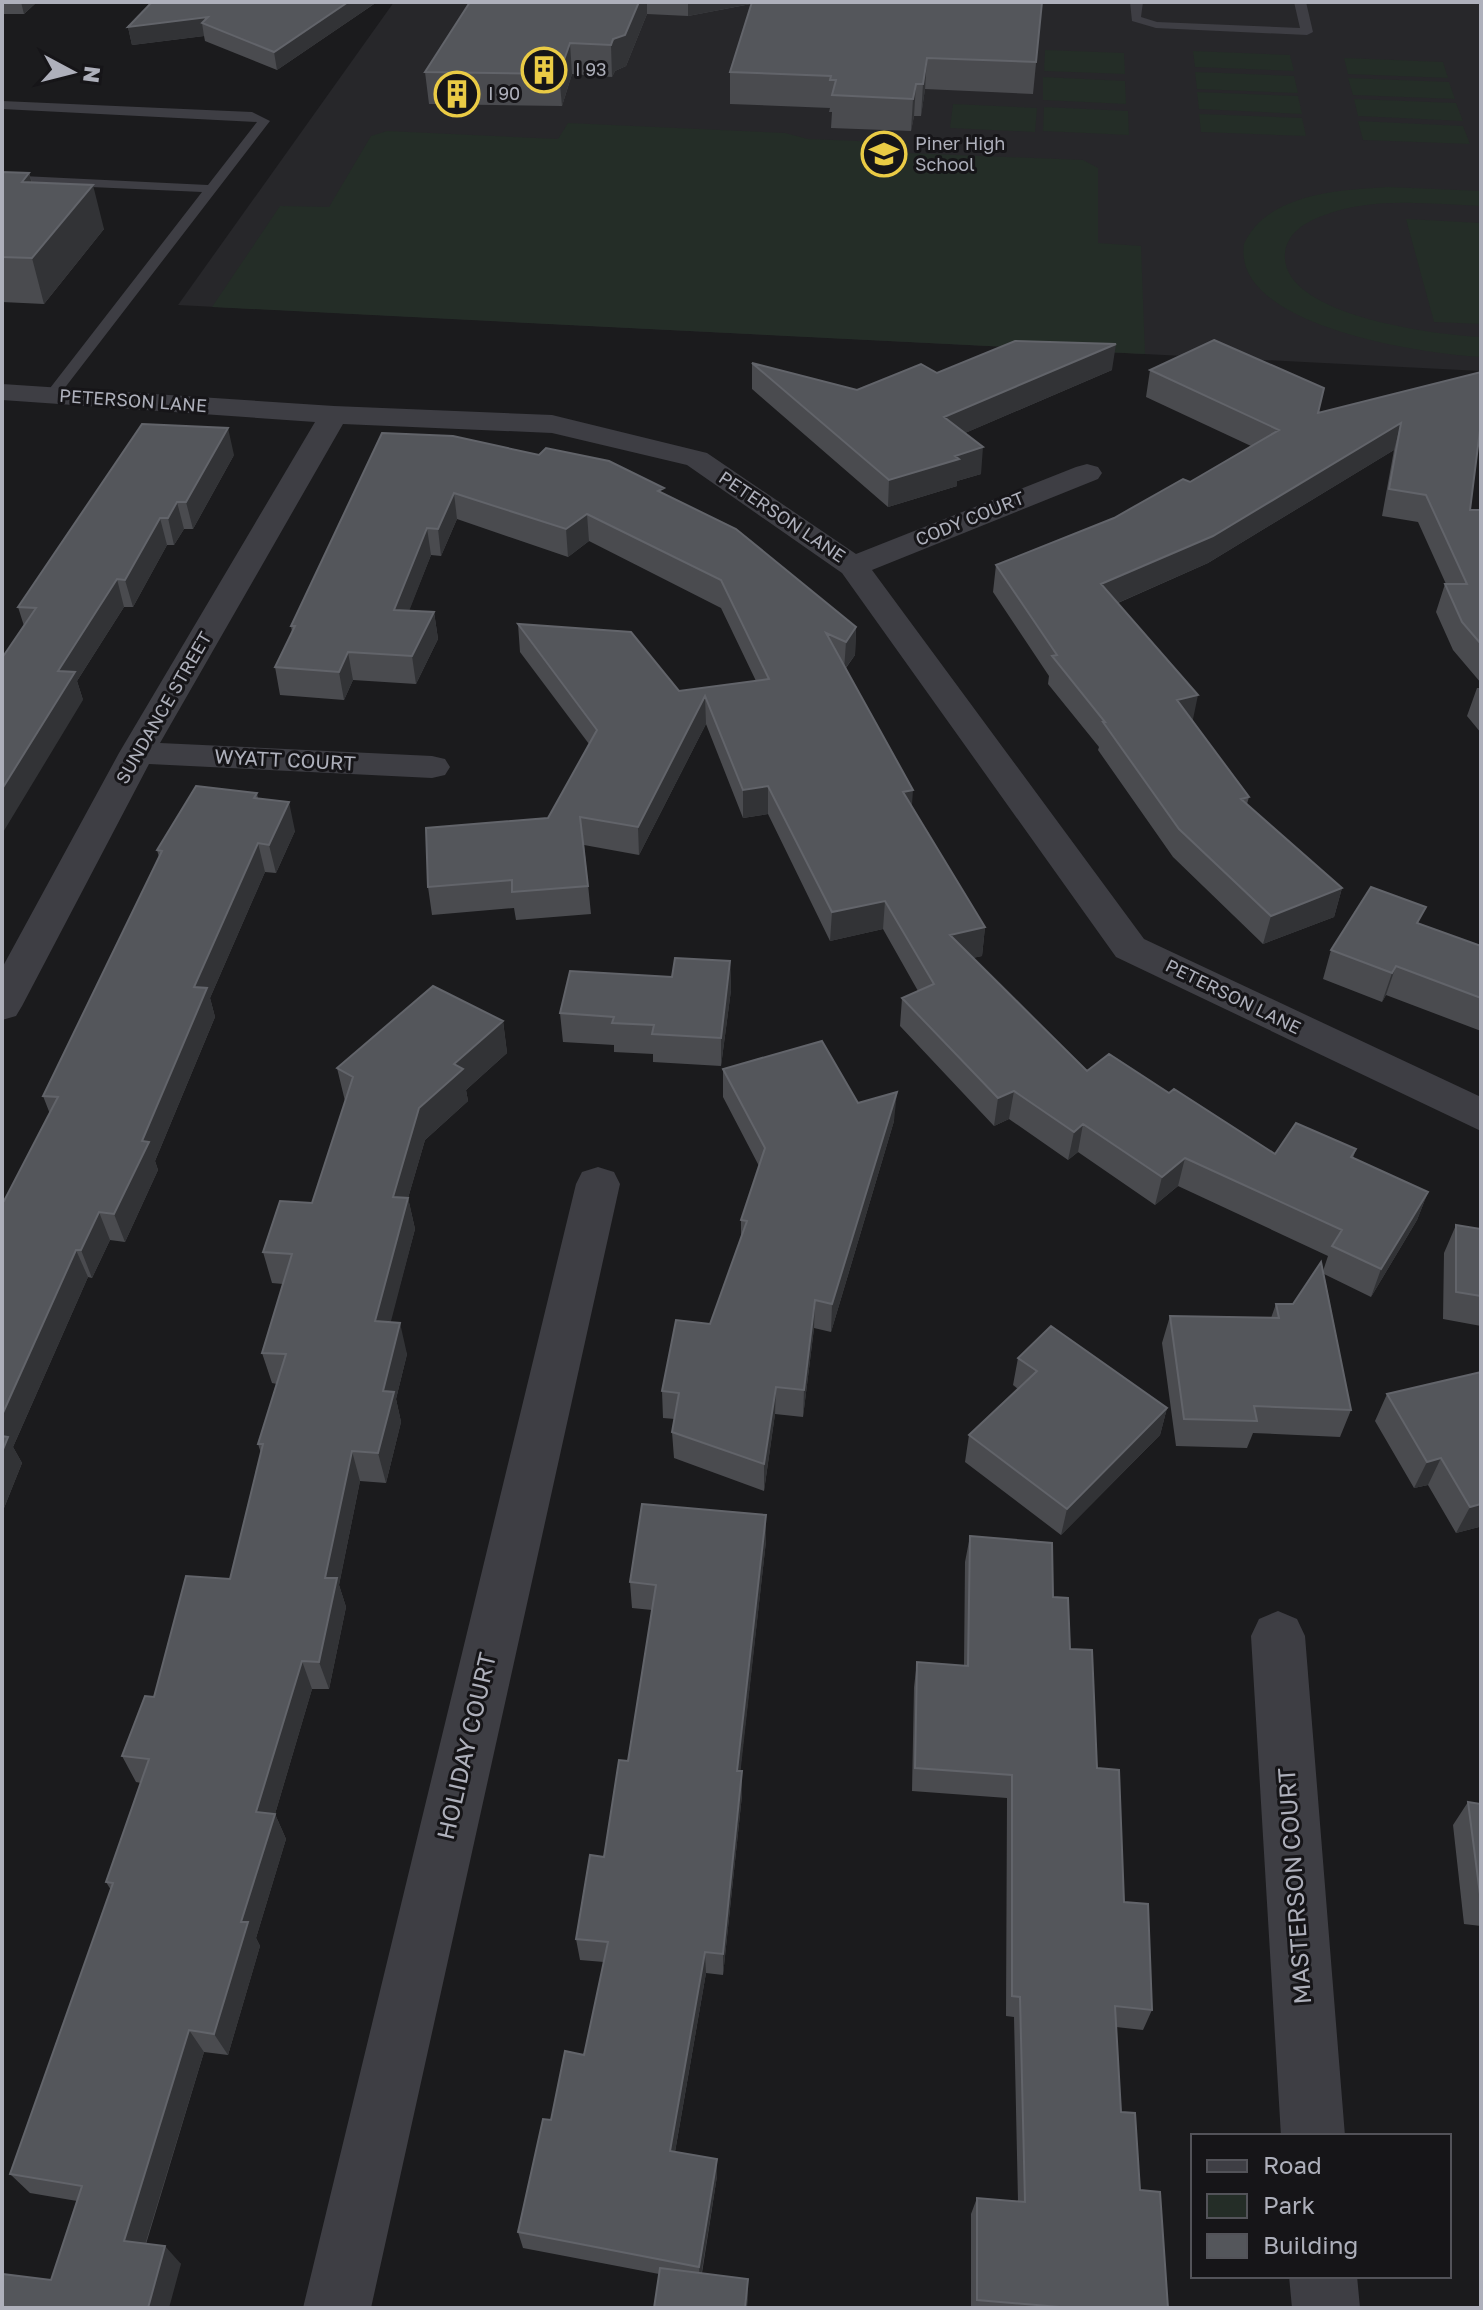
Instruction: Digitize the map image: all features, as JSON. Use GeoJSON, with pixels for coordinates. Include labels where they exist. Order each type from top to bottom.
{"type":"FeatureCollection","features":[{"type":"Feature","properties":{"kind":"street","name":"PETERSON LANE"},"geometry":{"type":"LineString","coordinates":[[2,392],[334,415],[552,424],[697,459],[853,566],[1130,948],[1481,1115]]}},
{"type":"Feature","properties":{"kind":"street","name":"SUNDANCE STREET"},"geometry":{"type":"LineString","coordinates":[[2,1006],[137,753],[334,415]]}},
{"type":"Feature","properties":{"kind":"street","name":"CODY COURT"},"geometry":{"type":"LineString","coordinates":[[853,566],[1087,473]]}},
{"type":"Feature","properties":{"kind":"street","name":"WYATT COURT"},"geometry":{"type":"LineString","coordinates":[[137,753],[432,767]]}},
{"type":"Feature","properties":{"kind":"street","name":"HOLIDAY COURT"},"geometry":{"type":"LineString","coordinates":[[337,2308],[598,1184]]}},
{"type":"Feature","properties":{"kind":"street","name":"MASTERSON COURT"},"geometry":{"type":"LineString","coordinates":[[1278,1636],[1313,2134]]}},
{"type":"Feature","properties":{"kind":"street"},"geometry":{"type":"LineString","coordinates":[[1323,2278],[1326,2308]]}},
{"type":"Feature","properties":{"kind":"lane"},"geometry":{"type":"LineString","coordinates":[[1137,2],[1136,19],[1156,25],[1307,32],[1300,2]]}},
{"type":"Feature","properties":{"kind":"lane"},"geometry":{"type":"LineString","coordinates":[[2,105],[262,118],[264,121],[52,395]]}},
{"type":"Feature","properties":{"kind":"lane"},"geometry":{"type":"LineString","coordinates":[[2,179],[212,189]]}},
{"type":"Feature","properties":{"kind":"shaded area","name":"Piner High School"},"geometry":{"type":"Polygon","coordinates":[[[394,2],[1481,2],[1481,371],[178,305],[394,2]]]}},
{"type":"Feature","properties":{"kind":"green space"},"geometry":{"type":"Polygon","coordinates":[[[1045,50],[1124,53],[1125,74],[1044,71],[1045,50]]]}},
{"type":"Feature","properties":{"kind":"green space"},"geometry":{"type":"Polygon","coordinates":[[[1193,51],[1290,55],[1294,71],[1195,67],[1193,51]]]}},
{"type":"Feature","properties":{"kind":"green space"},"geometry":{"type":"Polygon","coordinates":[[[1344,58],[1443,62],[1448,78],[1348,74],[1344,58]]]}},
{"type":"Feature","properties":{"kind":"green space"},"geometry":{"type":"Polygon","coordinates":[[[1195,72],[1294,76],[1298,93],[1197,89],[1195,72]]]}},
{"type":"Feature","properties":{"kind":"green space"},"geometry":{"type":"Polygon","coordinates":[[[1043,77],[1125,81],[1126,104],[1043,100],[1043,77]]]}},
{"type":"Feature","properties":{"kind":"green space"},"geometry":{"type":"Polygon","coordinates":[[[1348,78],[1449,82],[1455,99],[1353,95],[1348,78]]]}},
{"type":"Feature","properties":{"kind":"green space"},"geometry":{"type":"Polygon","coordinates":[[[1197,92],[1298,96],[1302,114],[1199,109],[1197,92]]]}},
{"type":"Feature","properties":{"kind":"green space"},"geometry":{"type":"Polygon","coordinates":[[[1354,99],[1456,103],[1463,121],[1358,116],[1354,99]]]}},
{"type":"Feature","properties":{"kind":"green space"},"geometry":{"type":"Polygon","coordinates":[[[953,104],[1037,108],[1035,132],[950,128],[953,104]]]}},
{"type":"Feature","properties":{"kind":"green space"},"geometry":{"type":"Polygon","coordinates":[[[1044,107],[1128,111],[1129,135],[1043,131],[1044,107]]]}},
{"type":"Feature","properties":{"kind":"green space"},"geometry":{"type":"Polygon","coordinates":[[[1199,114],[1302,118],[1306,136],[1201,132],[1199,114]]]}},
{"type":"Feature","properties":{"kind":"green space"},"geometry":{"type":"Polygon","coordinates":[[[1358,121],[1463,126],[1470,144],[1363,140],[1358,121]]]}},
{"type":"Feature","properties":{"kind":"green space"},"geometry":{"type":"Polygon","coordinates":[[[568,123],[785,133],[808,139],[907,143],[907,153],[1083,160],[1098,168],[1098,243],[1141,246],[1145,354],[212,307],[280,206],[329,207],[371,136],[387,131],[558,139],[568,123]]]}},
{"type":"Feature","properties":{"kind":"green space"},"geometry":{"type":"Polygon","coordinates":[[[1388,187],[1481,191],[1481,206],[1381,204],[1322,216],[1304,225],[1289,240],[1285,253],[1290,275],[1307,292],[1333,307],[1365,318],[1432,332],[1481,337],[1481,357],[1419,350],[1337,330],[1299,315],[1268,296],[1248,273],[1244,244],[1255,227],[1269,214],[1287,204],[1327,193],[1388,187]]]}},
{"type":"Feature","properties":{"kind":"green space"},"geometry":{"type":"Polygon","coordinates":[[[1406,219],[1481,223],[1481,324],[1434,322],[1406,219]]]}},
{"type":"Feature","properties":{"kind":"building"},"geometry":{"type":"Polygon","coordinates":[[[152,2],[348,2],[274,52],[202,23],[208,17],[128,27],[152,2]]]}},
{"type":"Feature","properties":{"kind":"building"},"geometry":{"type":"Polygon","coordinates":[[[470,2],[639,2],[625,35],[613,39],[611,45],[570,43],[559,74],[425,72],[470,2]]]}},
{"type":"Feature","properties":{"kind":"building"},"geometry":{"type":"Polygon","coordinates":[[[752,2],[1042,2],[1036,62],[927,58],[923,84],[916,84],[913,99],[832,95],[836,80],[830,80],[831,76],[730,72],[752,2]]]}},
{"type":"Feature","properties":{"kind":"building"},"geometry":{"type":"Polygon","coordinates":[[[2,172],[29,173],[22,182],[93,185],[32,258],[2,257],[2,172]]]}},
{"type":"Feature","properties":{"kind":"building"},"geometry":{"type":"Polygon","coordinates":[[[1214,340],[1324,388],[1318,413],[1481,372],[1481,422],[1470,510],[1481,510],[1481,644],[1462,622],[1445,584],[1467,584],[1426,495],[1389,489],[1401,423],[1213,536],[1101,584],[1198,695],[1177,700],[1249,797],[1241,799],[1342,888],[1271,916],[1179,829],[1105,722],[1052,656],[1057,655],[996,565],[1114,518],[1183,479],[1190,482],[1279,430],[1150,370],[1214,340]]]}},
{"type":"Feature","properties":{"kind":"building"},"geometry":{"type":"Polygon","coordinates":[[[1015,341],[1116,344],[944,417],[983,447],[955,456],[959,459],[889,480],[752,363],[857,390],[921,364],[937,373],[1015,341]]]}},
{"type":"Feature","properties":{"kind":"building"},"geometry":{"type":"Polygon","coordinates":[[[142,424],[228,428],[186,502],[177,502],[168,518],[160,518],[125,580],[117,579],[58,671],[75,672],[2,789],[2,658],[36,608],[18,607],[142,424]]]}},
{"type":"Feature","properties":{"kind":"building"},"geometry":{"type":"Polygon","coordinates":[[[382,433],[453,436],[539,455],[546,448],[609,461],[664,488],[658,491],[736,529],[856,627],[846,642],[826,633],[913,790],[903,792],[985,927],[950,935],[1087,1071],[1109,1054],[1169,1093],[1174,1089],[1275,1154],[1296,1123],[1356,1149],[1351,1157],[1428,1192],[1381,1269],[1332,1246],[1342,1230],[1185,1158],[1162,1177],[1083,1124],[1074,1132],[1014,1091],[998,1098],[902,998],[934,984],[885,901],[832,912],[768,786],[743,790],[705,696],[638,827],[580,817],[588,886],[512,892],[512,880],[428,887],[426,828],[548,818],[597,730],[518,624],[631,632],[679,691],[769,679],[721,580],[587,514],[566,529],[454,493],[438,529],[427,528],[394,610],[434,612],[412,656],[348,652],[339,672],[275,667],[295,626],[291,626],[382,433]]]}},
{"type":"Feature","properties":{"kind":"building"},"geometry":{"type":"Polygon","coordinates":[[[196,786],[257,793],[254,798],[289,802],[269,845],[258,843],[194,987],[207,988],[142,1141],[149,1142],[114,1214],[99,1212],[81,1250],[76,1250],[2,1415],[2,1200],[58,1097],[43,1096],[162,851],[157,850],[196,786]]]}},
{"type":"Feature","properties":{"kind":"building"},"geometry":{"type":"Polygon","coordinates":[[[1371,887],[1426,907],[1417,923],[1481,946],[1481,998],[1396,966],[1392,973],[1331,950],[1371,887]]]}},
{"type":"Feature","properties":{"kind":"building"},"geometry":{"type":"Polygon","coordinates":[[[675,958],[730,961],[721,1038],[652,1034],[654,1025],[612,1023],[614,1017],[560,1013],[570,971],[672,977],[675,958]]]}},
{"type":"Feature","properties":{"kind":"building"},"geometry":{"type":"Polygon","coordinates":[[[433,986],[503,1021],[454,1064],[463,1069],[419,1108],[393,1197],[408,1198],[375,1321],[400,1323],[383,1391],[394,1392],[378,1453],[352,1451],[325,1578],[337,1578],[319,1662],[302,1661],[256,1812],[275,1814],[241,1922],[248,1922],[214,2034],[189,2030],[124,2241],[165,2246],[148,2308],[2,2308],[2,2274],[51,2280],[82,2186],[10,2174],[113,1883],[106,1882],[149,1759],[122,1756],[145,1696],[154,1697],[186,1576],[230,1579],[263,1444],[258,1444],[286,1354],[262,1353],[292,1254],[263,1252],[280,1201],[312,1203],[353,1077],[337,1068],[433,986]]]}},
{"type":"Feature","properties":{"kind":"building"},"geometry":{"type":"Polygon","coordinates":[[[822,1041],[858,1103],[897,1092],[832,1304],[815,1300],[804,1390],[776,1387],[764,1464],[672,1432],[679,1393],[662,1391],[676,1320],[710,1324],[747,1221],[741,1220],[765,1148],[723,1069],[822,1041]]]}},
{"type":"Feature","properties":{"kind":"building"},"geometry":{"type":"Polygon","coordinates":[[[1456,1225],[1481,1229],[1481,1296],[1456,1292],[1456,1225]]]}},
{"type":"Feature","properties":{"kind":"building"},"geometry":{"type":"Polygon","coordinates":[[[1321,1262],[1351,1410],[1254,1406],[1257,1421],[1184,1419],[1170,1316],[1279,1318],[1276,1304],[1293,1304],[1321,1262]]]}},
{"type":"Feature","properties":{"kind":"building"},"geometry":{"type":"Polygon","coordinates":[[[1051,1326],[1167,1408],[1067,1509],[969,1435],[1037,1371],[1018,1358],[1051,1326]]]}},
{"type":"Feature","properties":{"kind":"building"},"geometry":{"type":"Polygon","coordinates":[[[1481,1372],[1481,1504],[1470,1507],[1441,1458],[1427,1462],[1387,1394],[1481,1372]]]}},
{"type":"Feature","properties":{"kind":"building"},"geometry":{"type":"Polygon","coordinates":[[[2,1436],[8,1437],[2,1452],[2,1436]]]}},
{"type":"Feature","properties":{"kind":"building"},"geometry":{"type":"Polygon","coordinates":[[[642,1504],[766,1515],[737,1771],[742,1771],[723,1954],[705,1952],[670,2151],[717,2159],[699,2267],[518,2232],[543,2119],[551,2120],[565,2051],[584,2055],[608,1942],[576,1939],[590,1855],[604,1857],[619,1760],[628,1761],[656,1585],[630,1582],[642,1504]]]}},
{"type":"Feature","properties":{"kind":"building"},"geometry":{"type":"Polygon","coordinates":[[[970,1536],[1052,1543],[1053,1597],[1068,1598],[1070,1649],[1092,1650],[1097,1768],[1119,1770],[1124,1902],[1148,1904],[1152,2010],[1115,2006],[1121,2112],[1135,2113],[1140,2190],[1160,2192],[1168,2308],[1071,2308],[977,2300],[977,2198],[1025,2202],[1020,1997],[1012,1996],[1012,1775],[915,1768],[917,1662],[968,1666],[970,1536]]]}},
{"type":"Feature","properties":{"kind":"building"},"geometry":{"type":"Polygon","coordinates":[[[1468,1802],[1481,1804],[1481,1902],[1468,1802]]]}},
{"type":"Feature","properties":{"kind":"building"},"geometry":{"type":"Polygon","coordinates":[[[660,2268],[748,2279],[745,2308],[654,2308],[660,2268]]]}},
{"type":"Feature","properties":{"kind":"place","name":"I 93"},"geometry":{"type":"Point","coordinates":[544,70]}},
{"type":"Feature","properties":{"kind":"place","name":"I 90"},"geometry":{"type":"Point","coordinates":[457,94]}},
{"type":"Feature","properties":{"kind":"place","name":"Piner High School"},"geometry":{"type":"Point","coordinates":[884,154]}}]}
